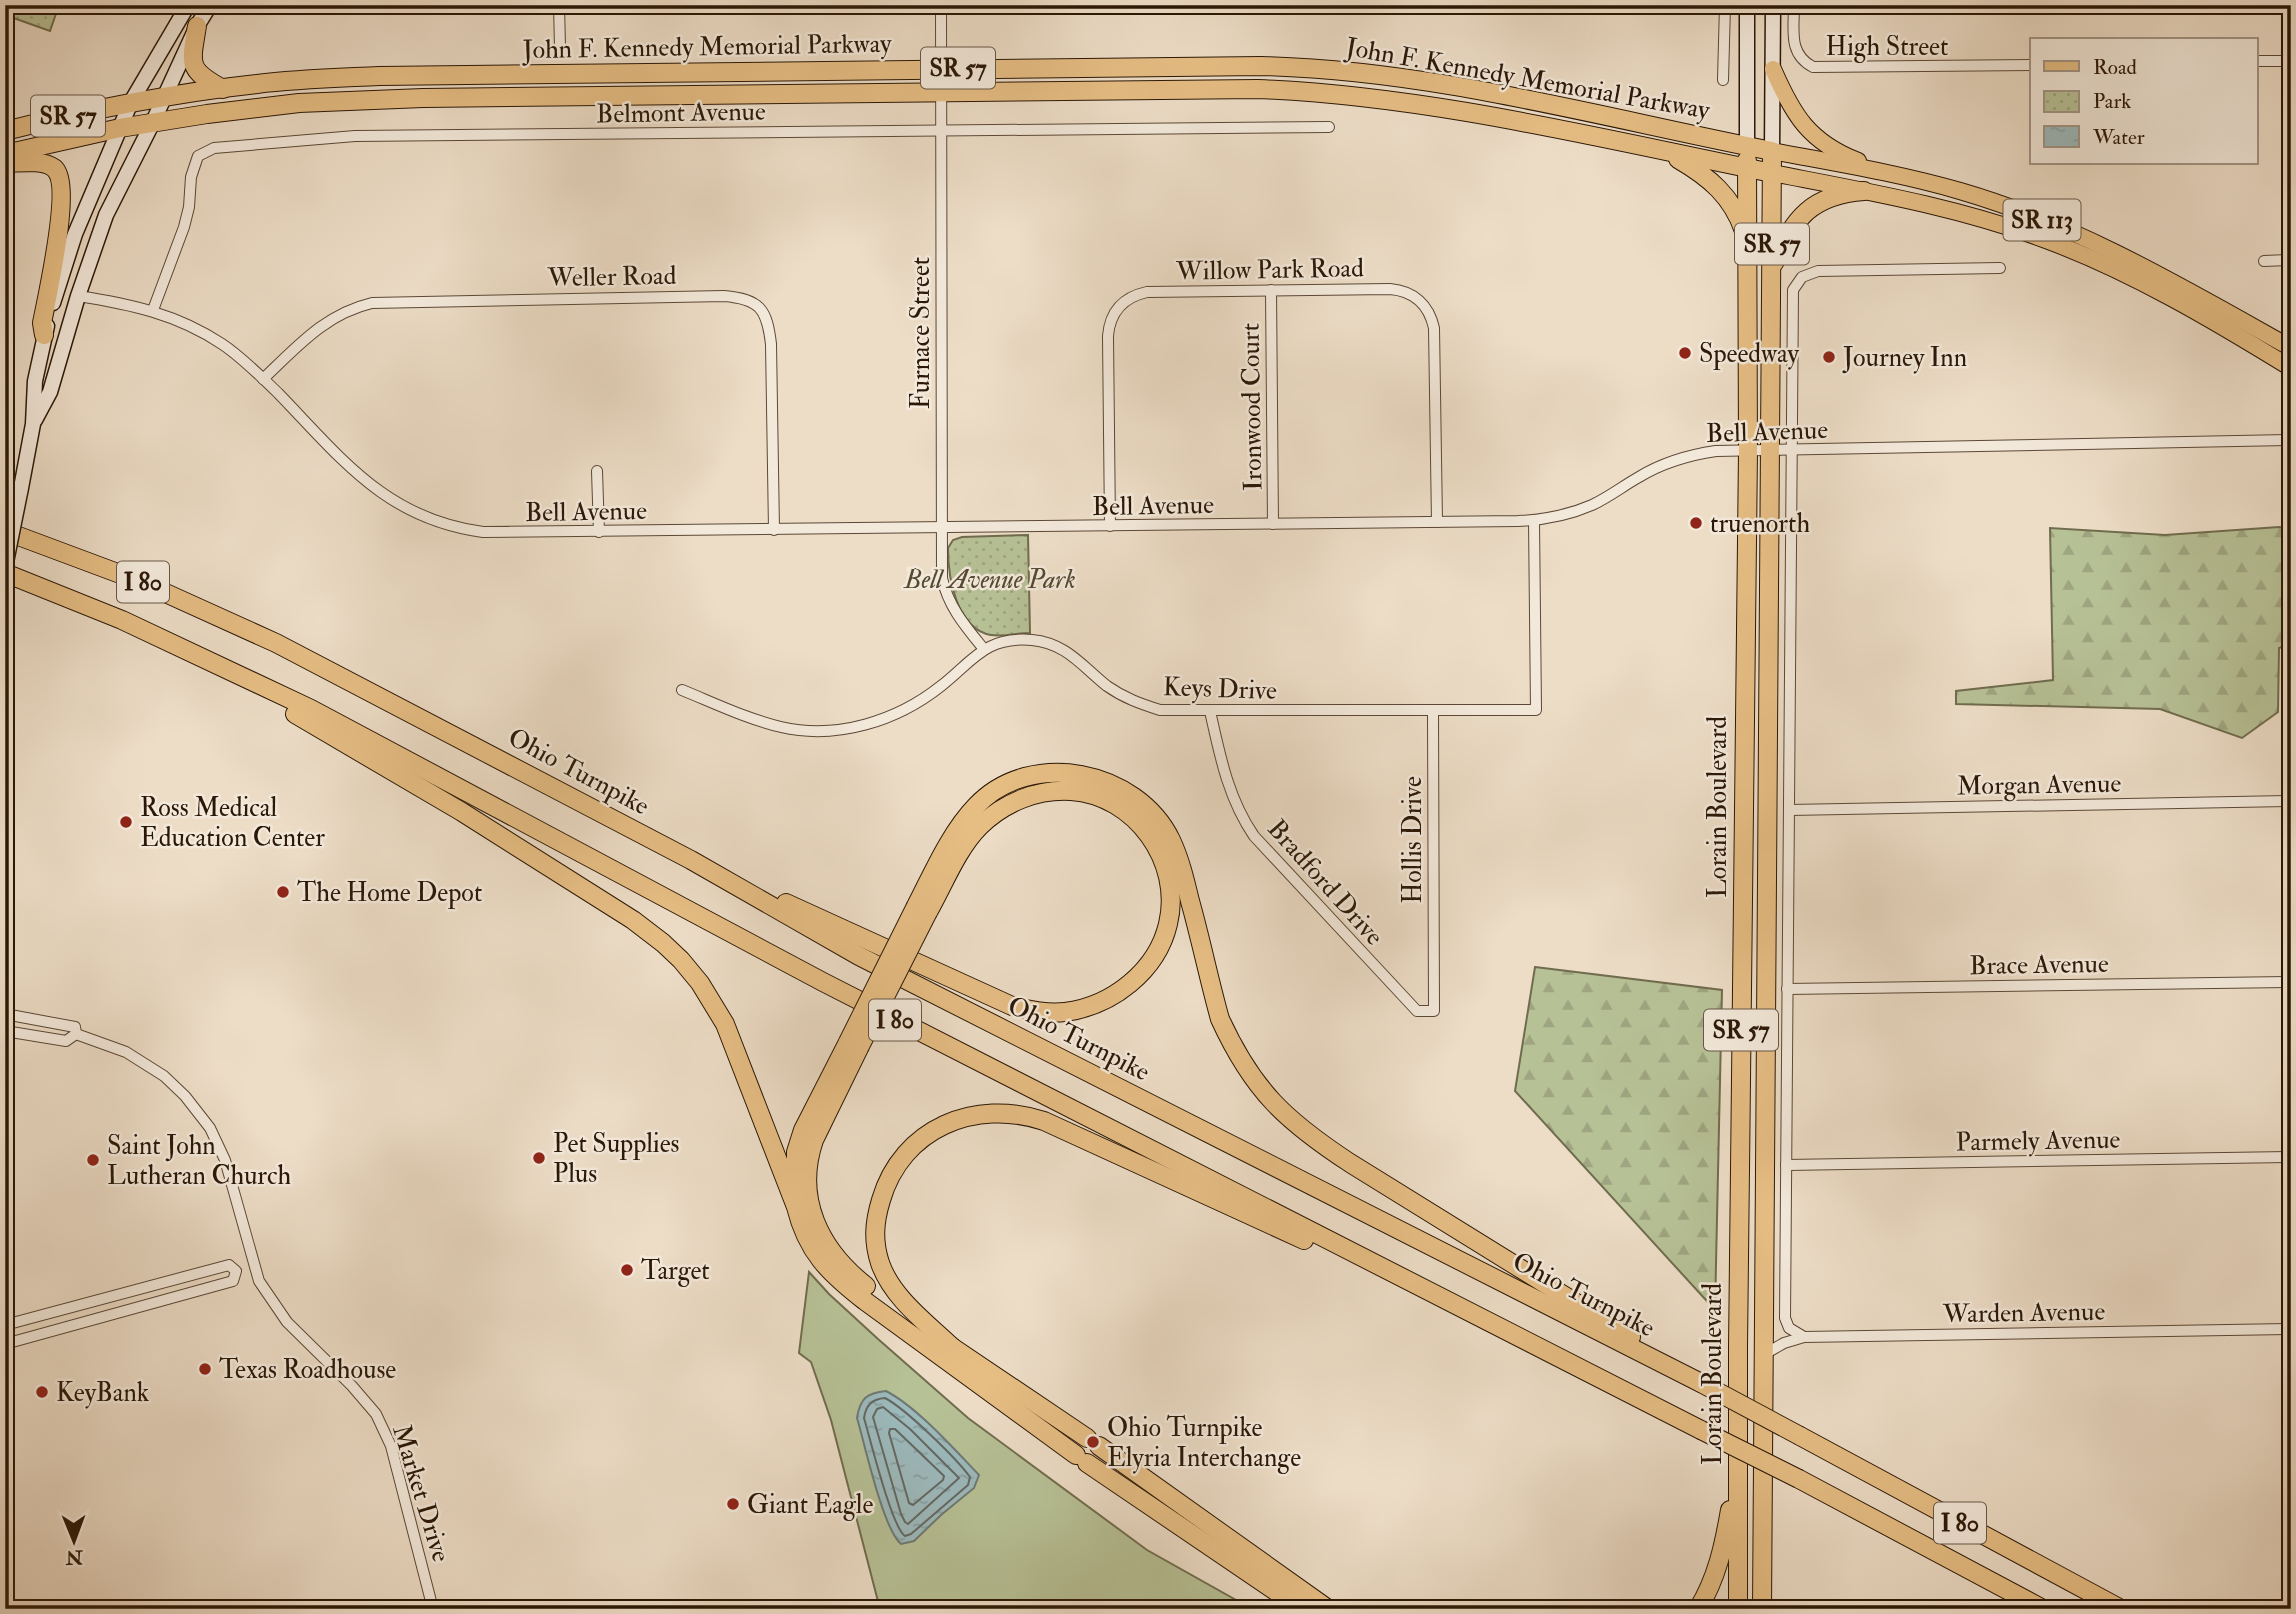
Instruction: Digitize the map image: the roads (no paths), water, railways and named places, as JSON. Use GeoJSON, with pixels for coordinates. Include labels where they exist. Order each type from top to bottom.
{"type":"FeatureCollection","features":[{"type":"Feature","properties":{"kind":"highway"},"geometry":{"type":"LineString","coordinates":[[197,26],[192,62],[201,77],[223,89]]}},
{"type":"Feature","properties":{"kind":"highway","name":"John F. Kennedy Memorial Parkway"},"geometry":{"type":"LineString","coordinates":[[5,131],[131,102],[296,80],[379,76],[1262,66],[1326,68],[1489,92],[1772,151]]}},
{"type":"Feature","properties":{"kind":"highway","name":"John F. Kennedy Memorial Parkway"},"geometry":{"type":"LineString","coordinates":[[5,154],[120,128],[241,110],[338,101],[1258,89],[1327,92],[1444,108],[1772,173]]}},
{"type":"Feature","properties":{"kind":"highway","name":"Lorain Boulevard"},"geometry":{"type":"LineString","coordinates":[[1738,1609],[1748,452],[1747,146]]}},
{"type":"Feature","properties":{"kind":"highway","name":"Lorain Boulevard"},"geometry":{"type":"LineString","coordinates":[[1762,1609],[1772,151]]}},
{"type":"Feature","properties":{"kind":"highway","name":"SR 57"},"geometry":{"type":"LineString","coordinates":[[1665,152],[1705,175],[1722,190],[1735,209],[1744,230],[1748,252]]}},
{"type":"Feature","properties":{"kind":"highway"},"geometry":{"type":"LineString","coordinates":[[5,163],[45,164],[55,169],[60,177],[62,202],[43,323],[44,335]]}},
{"type":"Feature","properties":{"kind":"highway"},"geometry":{"type":"LineString","coordinates":[[1771,270],[1792,227],[1806,211],[1833,196],[1864,191]]}},
{"type":"Feature","properties":{"kind":"highway","name":"Ohio Turnpike"},"geometry":{"type":"LineString","coordinates":[[5,531],[139,581],[276,643],[691,860],[859,956],[1702,1383],[2121,1609]]}},
{"type":"Feature","properties":{"kind":"highway","name":"I 80"},"geometry":{"type":"LineString","coordinates":[[5,573],[91,607],[311,709],[822,982],[1799,1479],[2043,1609]]}},
{"type":"Feature","properties":{"kind":"highway"},"geometry":{"type":"LineString","coordinates":[[91,607],[313,724],[633,920],[663,943],[700,983],[725,1024],[796,1207],[800,1225],[811,1248],[836,1277],[1082,1459],[1303,1600],[1328,1609]]}},
{"type":"Feature","properties":{"kind":"highway"},"geometry":{"type":"LineString","coordinates":[[796,1207],[796,1152],[803,1130],[853,1045],[964,821],[977,805],[1010,783],[1034,775],[1060,772],[1088,775],[1123,790],[1150,810],[1171,840],[1182,867],[1220,1019],[1256,1083],[1280,1111],[1312,1138],[1350,1163],[1702,1383]]}},
{"type":"Feature","properties":{"kind":"highway"},"geometry":{"type":"LineString","coordinates":[[691,860],[1012,1006],[1040,1012],[1064,1012],[1096,1003],[1110,997],[1137,978],[1163,938],[1168,925],[1170,895],[1157,848],[1136,819],[1120,807],[1096,796],[1057,791],[1022,798],[1003,807],[979,826],[922,909]]}},
{"type":"Feature","properties":{"kind":"highway"},"geometry":{"type":"LineString","coordinates":[[853,1045],[810,1152],[808,1188],[815,1219],[829,1250],[852,1275],[953,1348],[1093,1442],[1303,1600],[1334,1609]]}},
{"type":"Feature","properties":{"kind":"highway"},"geometry":{"type":"LineString","coordinates":[[953,1348],[902,1298],[889,1281],[881,1266],[874,1230],[879,1204],[889,1177],[909,1149],[951,1121],[964,1116],[988,1113],[1025,1115],[1044,1121],[1479,1317]]}},
{"type":"Feature","properties":{"kind":"highway"},"geometry":{"type":"LineString","coordinates":[[1698,1609],[1710,1589],[1724,1542],[1738,1430]]}},
{"type":"Feature","properties":{"kind":"main road"},"geometry":{"type":"LineString","coordinates":[[1773,69],[1794,114],[1809,132],[1828,147],[1889,174]]}},
{"type":"Feature","properties":{"kind":"main road","name":"John F. Kennedy Memorial Parkway"},"geometry":{"type":"LineString","coordinates":[[1772,151],[1961,191],[2004,206],[2112,250],[2183,286],[2291,348]]}},
{"type":"Feature","properties":{"kind":"main road","name":"John F. Kennedy Memorial Parkway"},"geometry":{"type":"LineString","coordinates":[[1772,173],[1967,215],[2046,240],[2144,284],[2291,368]]}},
{"type":"Feature","properties":{"kind":"street"},"geometry":{"type":"LineString","coordinates":[[5,567],[33,424],[35,381],[44,335],[75,234],[131,102],[188,5]]}},
{"type":"Feature","properties":{"kind":"street"},"geometry":{"type":"LineString","coordinates":[[33,424],[50,392],[78,296],[106,215],[209,5]]}},
{"type":"Feature","properties":{"kind":"street"},"geometry":{"type":"LineString","coordinates":[[559,5],[560,47]]}},
{"type":"Feature","properties":{"kind":"street","name":"Furnace Street"},"geometry":{"type":"LineString","coordinates":[[941,5],[942,578],[951,608],[983,649]]}},
{"type":"Feature","properties":{"kind":"street"},"geometry":{"type":"LineString","coordinates":[[1723,80],[1725,5]]}},
{"type":"Feature","properties":{"kind":"street","name":"Lorain Boulevard"},"geometry":{"type":"LineString","coordinates":[[1747,5],[1747,146]]}},
{"type":"Feature","properties":{"kind":"street","name":"Lorain Boulevard"},"geometry":{"type":"LineString","coordinates":[[1772,151],[1773,5]]}},
{"type":"Feature","properties":{"kind":"street","name":"High Street"},"geometry":{"type":"LineString","coordinates":[[1794,5],[1794,46],[1797,55],[1813,67],[2030,65]]}},
{"type":"Feature","properties":{"kind":"street"},"geometry":{"type":"LineString","coordinates":[[2258,61],[2291,61]]}},
{"type":"Feature","properties":{"kind":"street","name":"Belmont Avenue"},"geometry":{"type":"LineString","coordinates":[[153,310],[184,227],[189,208],[191,177],[198,156],[214,148],[355,136],[1329,127]]}},
{"type":"Feature","properties":{"kind":"street"},"geometry":{"type":"LineString","coordinates":[[2264,261],[2291,260]]}},
{"type":"Feature","properties":{"kind":"street"},"geometry":{"type":"LineString","coordinates":[[1804,1337],[1789,1328],[1785,1318],[1793,290],[1802,277],[1818,271],[2000,268]]}},
{"type":"Feature","properties":{"kind":"street","name":"Willow Park Road"},"geometry":{"type":"LineString","coordinates":[[1110,526],[1108,336],[1111,317],[1118,307],[1136,294],[1147,292],[1271,290],[1398,289],[1418,298],[1426,307],[1434,328],[1437,522]]}},
{"type":"Feature","properties":{"kind":"street","name":"Ironwood Court"},"geometry":{"type":"LineString","coordinates":[[1271,290],[1273,524]]}},
{"type":"Feature","properties":{"kind":"street","name":"Bell Avenue"},"geometry":{"type":"LineString","coordinates":[[78,296],[153,310],[206,333],[243,359],[369,485],[414,514],[448,526],[483,532],[1534,520],[1564,515],[1587,507],[1653,469],[1682,458],[1713,452],[2291,440]]}},
{"type":"Feature","properties":{"kind":"street","name":"Weller Road"},"geometry":{"type":"LineString","coordinates":[[263,379],[322,324],[341,313],[372,303],[711,296],[744,298],[760,306],[768,322],[771,344],[774,530]]}},
{"type":"Feature","properties":{"kind":"street"},"geometry":{"type":"LineString","coordinates":[[597,471],[599,532]]}},
{"type":"Feature","properties":{"kind":"street","name":"Keys Drive"},"geometry":{"type":"LineString","coordinates":[[682,690],[783,727],[812,731],[841,730],[891,716],[924,698],[983,649],[1006,642],[1030,640],[1054,644],[1075,656],[1122,696],[1140,704],[1170,711],[1536,710],[1534,520]]}},
{"type":"Feature","properties":{"kind":"street","name":"Hollis Drive"},"geometry":{"type":"LineString","coordinates":[[1433,710],[1434,1011]]}},
{"type":"Feature","properties":{"kind":"street","name":"Bradford Drive"},"geometry":{"type":"LineString","coordinates":[[1210,711],[1228,787],[1254,836],[1417,1011],[1434,1011]]}},
{"type":"Feature","properties":{"kind":"street","name":"Morgan Avenue"},"geometry":{"type":"LineString","coordinates":[[1789,810],[2291,801]]}},
{"type":"Feature","properties":{"kind":"street","name":"Brace Avenue"},"geometry":{"type":"LineString","coordinates":[[1787,989],[2291,982]]}},
{"type":"Feature","properties":{"kind":"street","name":"Market Drive"},"geometry":{"type":"LineString","coordinates":[[5,1014],[75,1027],[76,1034]]}},
{"type":"Feature","properties":{"kind":"street","name":"Market Drive"},"geometry":{"type":"LineString","coordinates":[[5,1031],[66,1041],[76,1034]]}},
{"type":"Feature","properties":{"kind":"street","name":"Market Drive"},"geometry":{"type":"LineString","coordinates":[[76,1034],[126,1052],[164,1076],[185,1096],[210,1128],[225,1160],[259,1281],[287,1322],[352,1386],[376,1414],[391,1446],[433,1609]]}},
{"type":"Feature","properties":{"kind":"street","name":"Parmely Avenue"},"geometry":{"type":"LineString","coordinates":[[1786,1165],[2291,1157]]}},
{"type":"Feature","properties":{"kind":"street"},"geometry":{"type":"LineString","coordinates":[[5,1325],[229,1265],[236,1271]]}},
{"type":"Feature","properties":{"kind":"street"},"geometry":{"type":"LineString","coordinates":[[236,1271],[255,1266]]}},
{"type":"Feature","properties":{"kind":"street"},"geometry":{"type":"LineString","coordinates":[[5,1344],[233,1281],[236,1271]]}},
{"type":"Feature","properties":{"kind":"street","name":"Warden Avenue"},"geometry":{"type":"LineString","coordinates":[[1763,1355],[1784,1343],[1804,1337],[2291,1329]]}},
{"type":"Feature","properties":{"kind":"water"},"geometry":{"type":"Polygon","coordinates":[[[886,1391],[922,1418],[979,1475],[974,1488],[914,1541],[901,1544],[894,1535],[881,1505],[857,1418],[862,1401],[874,1393],[886,1391]]]}},
{"type":"Feature","properties":{"kind":"place","name":"Speedway"},"geometry":{"type":"Point","coordinates":[1685,353]}},
{"type":"Feature","properties":{"kind":"place","name":"Journey Inn"},"geometry":{"type":"Point","coordinates":[1829,357]}},
{"type":"Feature","properties":{"kind":"place","name":"truenorth"},"geometry":{"type":"Point","coordinates":[1696,523]}},
{"type":"Feature","properties":{"kind":"place","name":"Ross Medical Education Center"},"geometry":{"type":"Point","coordinates":[126,822]}},
{"type":"Feature","properties":{"kind":"place","name":"The Home Depot"},"geometry":{"type":"Point","coordinates":[283,892]}},
{"type":"Feature","properties":{"kind":"place","name":"Pet Supplies Plus"},"geometry":{"type":"Point","coordinates":[539,1158]}},
{"type":"Feature","properties":{"kind":"place","name":"Saint John Lutheran Church"},"geometry":{"type":"Point","coordinates":[93,1160]}},
{"type":"Feature","properties":{"kind":"place","name":"Target"},"geometry":{"type":"Point","coordinates":[627,1270]}},
{"type":"Feature","properties":{"kind":"place","name":"Texas Roadhouse"},"geometry":{"type":"Point","coordinates":[205,1369]}},
{"type":"Feature","properties":{"kind":"place","name":"KeyBank"},"geometry":{"type":"Point","coordinates":[42,1392]}},
{"type":"Feature","properties":{"kind":"place","name":"Ohio Turnpike Elyria Interchange"},"geometry":{"type":"Point","coordinates":[1093,1442]}},
{"type":"Feature","properties":{"kind":"place","name":"Giant Eagle"},"geometry":{"type":"Point","coordinates":[733,1504]}},
{"type":"Feature","properties":{"kind":"park label","name":"Bell Avenue Park"},"geometry":{"type":"Point","coordinates":[990,579]}}]}
